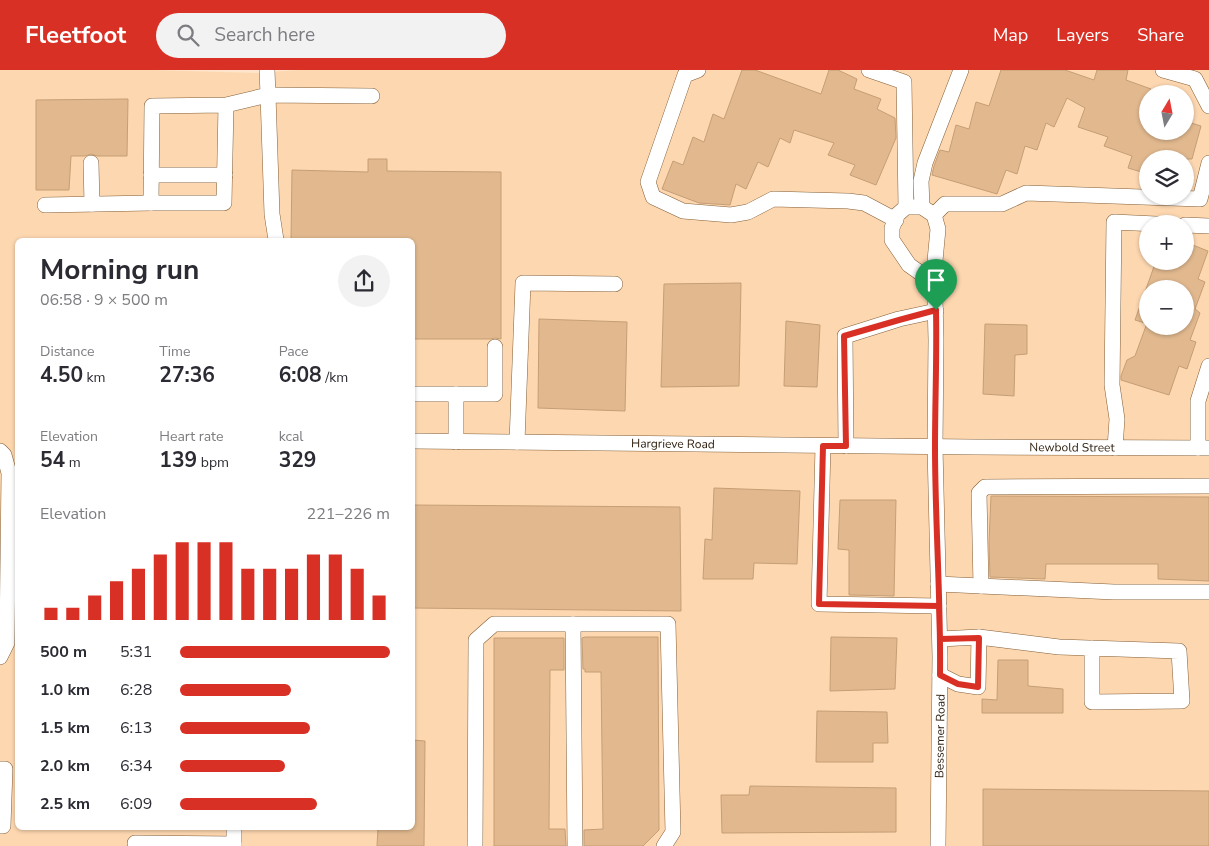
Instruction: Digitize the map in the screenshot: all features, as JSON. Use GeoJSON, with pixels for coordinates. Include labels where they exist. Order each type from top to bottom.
{"type":"FeatureCollection","features":[{"type":"Feature","properties":{"kind":"street"},"geometry":{"type":"LineString","coordinates":[[267,70],[272,214],[276,238]]}},
{"type":"Feature","properties":{"kind":"street"},"geometry":{"type":"LineString","coordinates":[[698,70],[686,75],[648,182],[653,197],[683,211],[731,215],[748,212],[773,199],[848,201],[864,203],[896,220]]}},
{"type":"Feature","properties":{"kind":"street"},"geometry":{"type":"LineString","coordinates":[[869,70],[904,82],[921,210]]}},
{"type":"Feature","properties":{"kind":"street"},"geometry":{"type":"LineString","coordinates":[[921,210],[921,181],[925,164],[961,70]]}},
{"type":"Feature","properties":{"kind":"street"},"geometry":{"type":"LineString","coordinates":[[1163,70],[1195,79],[1209,106]]}},
{"type":"Feature","properties":{"kind":"street"},"geometry":{"type":"LineString","coordinates":[[151,203],[152,106],[226,105],[268,95],[372,96]]}},
{"type":"Feature","properties":{"kind":"street"},"geometry":{"type":"LineString","coordinates":[[45,205],[224,203],[226,105]]}},
{"type":"Feature","properties":{"kind":"street"},"geometry":{"type":"LineString","coordinates":[[92,163],[92,204]]}},
{"type":"Feature","properties":{"kind":"street"},"geometry":{"type":"LineString","coordinates":[[933,282],[908,265],[892,240],[892,228],[897,215],[945,204],[1002,204],[1026,193],[1200,199],[1209,163]]}},
{"type":"Feature","properties":{"kind":"street"},"geometry":{"type":"LineString","coordinates":[[151,175],[225,175]]}},
{"type":"Feature","properties":{"kind":"street","name":"Bessemer Road"},"geometry":{"type":"LineString","coordinates":[[921,210],[938,229],[933,282],[936,310],[935,447],[940,639],[938,846]]}},
{"type":"Feature","properties":{"kind":"street"},"geometry":{"type":"LineString","coordinates":[[1115,448],[1117,419],[1112,385],[1114,222],[1139,223]]}},
{"type":"Feature","properties":{"kind":"street"},"geometry":{"type":"LineString","coordinates":[[1194,225],[1209,226]]}},
{"type":"Feature","properties":{"kind":"street"},"geometry":{"type":"LineString","coordinates":[[517,442],[522,283],[615,284]]}},
{"type":"Feature","properties":{"kind":"street"},"geometry":{"type":"LineString","coordinates":[[846,446],[844,336],[936,310]]}},
{"type":"Feature","properties":{"kind":"street"},"geometry":{"type":"LineString","coordinates":[[415,394],[495,394],[495,347]]}},
{"type":"Feature","properties":{"kind":"street"},"geometry":{"type":"LineString","coordinates":[[1204,448],[1198,401],[1209,366]]}},
{"type":"Feature","properties":{"kind":"street"},"geometry":{"type":"LineString","coordinates":[[456,394],[456,442]]}},
{"type":"Feature","properties":{"kind":"street","name":"Hargrieve Road"},"geometry":{"type":"LineString","coordinates":[[415,441],[935,447]]}},
{"type":"Feature","properties":{"kind":"street"},"geometry":{"type":"LineString","coordinates":[[823,446],[819,604],[939,606]]}},
{"type":"Feature","properties":{"kind":"street","name":"Newbold Street"},"geometry":{"type":"LineString","coordinates":[[935,447],[1204,448]]}},
{"type":"Feature","properties":{"kind":"street"},"geometry":{"type":"LineString","coordinates":[[0,451],[4,455],[9,473],[7,643],[0,657]]}},
{"type":"Feature","properties":{"kind":"street"},"geometry":{"type":"LineString","coordinates":[[981,586],[979,493],[985,487],[1209,486]]}},
{"type":"Feature","properties":{"kind":"street"},"geometry":{"type":"LineString","coordinates":[[938,584],[1114,592],[1209,592]]}},
{"type":"Feature","properties":{"kind":"street"},"geometry":{"type":"LineString","coordinates":[[475,846],[476,640],[494,624],[668,624],[673,832],[664,846]]}},
{"type":"Feature","properties":{"kind":"street"},"geometry":{"type":"LineString","coordinates":[[574,624],[575,846]]}},
{"type":"Feature","properties":{"kind":"street"},"geometry":{"type":"LineString","coordinates":[[940,675],[958,684],[978,687],[979,638]]}},
{"type":"Feature","properties":{"kind":"street"},"geometry":{"type":"LineString","coordinates":[[940,639],[979,638],[1059,647],[1092,648],[1179,651],[1182,701],[1092,702],[1092,648]]}},
{"type":"Feature","properties":{"kind":"street"},"geometry":{"type":"LineString","coordinates":[[0,769],[5,769],[4,826],[0,826]]}},
{"type":"Feature","properties":{"kind":"street"},"geometry":{"type":"LineString","coordinates":[[135,843],[234,845],[234,830]]}},
{"type":"Feature","properties":{"kind":"shaded area"},"geometry":{"type":"Polygon","coordinates":[[[0,70],[152,70],[256,73],[299,70],[1209,70],[1209,846],[0,846],[0,70]]]}},
{"type":"Feature","properties":{"kind":"building"},"geometry":{"type":"Polygon","coordinates":[[[742,70],[755,70],[821,94],[829,70],[838,70],[857,79],[854,89],[881,99],[877,109],[895,118],[896,138],[876,185],[850,175],[855,165],[828,155],[834,143],[794,130],[790,143],[780,138],[768,167],[758,162],[746,189],[736,184],[730,205],[699,203],[662,189],[673,161],[683,165],[693,137],[704,142],[713,114],[724,119],[742,70]]]}},
{"type":"Feature","properties":{"kind":"building"},"geometry":{"type":"Polygon","coordinates":[[[1001,70],[1065,70],[1094,80],[1097,70],[1128,70],[1126,80],[1140,85],[1139,140],[1194,140],[1194,124],[1201,126],[1194,152],[1194,150],[1139,150],[1139,171],[1128,168],[1132,156],[1104,146],[1108,137],[1078,127],[1085,108],[1067,98],[1054,127],[1046,123],[1037,150],[1025,146],[1017,174],[1006,170],[997,194],[932,175],[940,150],[949,152],[956,125],[969,129],[976,102],[989,106],[1001,70]]]}},
{"type":"Feature","properties":{"kind":"building"},"geometry":{"type":"Polygon","coordinates":[[[128,99],[127,156],[97,156],[91,154],[71,156],[69,190],[36,190],[36,100],[128,99]]]}},
{"type":"Feature","properties":{"kind":"building"},"geometry":{"type":"Polygon","coordinates":[[[368,159],[387,159],[387,171],[501,172],[501,339],[415,339],[415,238],[291,238],[292,170],[368,172],[368,159]]]}},
{"type":"Feature","properties":{"kind":"building"},"geometry":{"type":"Polygon","coordinates":[[[1194,246],[1208,251],[1198,279],[1205,282],[1195,309],[1200,313],[1194,329],[1194,280],[1149,280],[1153,270],[1194,270],[1194,246]]]}},
{"type":"Feature","properties":{"kind":"building"},"geometry":{"type":"Polygon","coordinates":[[[741,283],[739,386],[661,387],[664,284],[741,283]]]}},
{"type":"Feature","properties":{"kind":"building"},"geometry":{"type":"Polygon","coordinates":[[[1139,309],[1139,321],[1135,320],[1139,309]]]}},
{"type":"Feature","properties":{"kind":"building"},"geometry":{"type":"Polygon","coordinates":[[[539,319],[627,322],[625,411],[538,408],[539,319]]]}},
{"type":"Feature","properties":{"kind":"building"},"geometry":{"type":"Polygon","coordinates":[[[786,321],[820,325],[817,387],[784,386],[786,321]]]}},
{"type":"Feature","properties":{"kind":"building"},"geometry":{"type":"Polygon","coordinates":[[[985,324],[1027,325],[1027,354],[1015,355],[1014,396],[983,394],[985,324]]]}},
{"type":"Feature","properties":{"kind":"building"},"geometry":{"type":"Polygon","coordinates":[[[1143,335],[1192,335],[1190,340],[1196,342],[1187,369],[1179,366],[1169,395],[1121,380],[1127,360],[1135,356],[1143,335]]]}},
{"type":"Feature","properties":{"kind":"building"},"geometry":{"type":"Polygon","coordinates":[[[714,488],[800,491],[797,564],[754,563],[753,579],[703,579],[705,539],[712,540],[714,488]]]}},
{"type":"Feature","properties":{"kind":"building"},"geometry":{"type":"Polygon","coordinates":[[[991,496],[1209,497],[1209,581],[1158,579],[1158,564],[1046,564],[1045,579],[990,577],[991,496]]]}},
{"type":"Feature","properties":{"kind":"building"},"geometry":{"type":"Polygon","coordinates":[[[840,500],[896,500],[894,596],[849,595],[849,550],[838,549],[840,500]]]}},
{"type":"Feature","properties":{"kind":"building"},"geometry":{"type":"Polygon","coordinates":[[[415,505],[680,507],[681,611],[415,608],[415,505]]]}},
{"type":"Feature","properties":{"kind":"building"},"geometry":{"type":"Polygon","coordinates":[[[658,637],[659,830],[643,846],[584,846],[584,830],[603,829],[601,672],[585,672],[585,669],[583,669],[582,638],[658,637]]]}},
{"type":"Feature","properties":{"kind":"building"},"geometry":{"type":"Polygon","coordinates":[[[831,637],[897,638],[895,689],[830,691],[831,637]]]}},
{"type":"Feature","properties":{"kind":"building"},"geometry":{"type":"Polygon","coordinates":[[[494,638],[564,638],[564,670],[550,670],[549,829],[565,829],[566,846],[494,846],[494,638]]]}},
{"type":"Feature","properties":{"kind":"building"},"geometry":{"type":"Polygon","coordinates":[[[998,660],[1028,660],[1028,686],[1063,689],[1063,713],[982,713],[982,699],[997,700],[998,660]]]}},
{"type":"Feature","properties":{"kind":"building"},"geometry":{"type":"Polygon","coordinates":[[[817,711],[887,712],[888,743],[873,743],[873,762],[816,762],[817,711]]]}},
{"type":"Feature","properties":{"kind":"building"},"geometry":{"type":"Polygon","coordinates":[[[415,740],[425,741],[424,846],[377,846],[378,830],[415,830],[415,740]]]}},
{"type":"Feature","properties":{"kind":"building"},"geometry":{"type":"Polygon","coordinates":[[[750,786],[896,788],[896,832],[722,833],[721,795],[749,795],[750,786]]]}},
{"type":"Feature","properties":{"kind":"building"},"geometry":{"type":"Polygon","coordinates":[[[983,789],[1209,791],[1209,846],[983,846],[983,789]]]}},
{"type":"Feature","properties":{"kind":"route"},"geometry":{"type":"LineString","coordinates":[[936,310],[844,336],[846,446],[823,446],[819,604],[939,606],[940,639],[979,638],[978,687],[958,684],[940,675],[940,639],[935,447],[936,310]]}}]}
